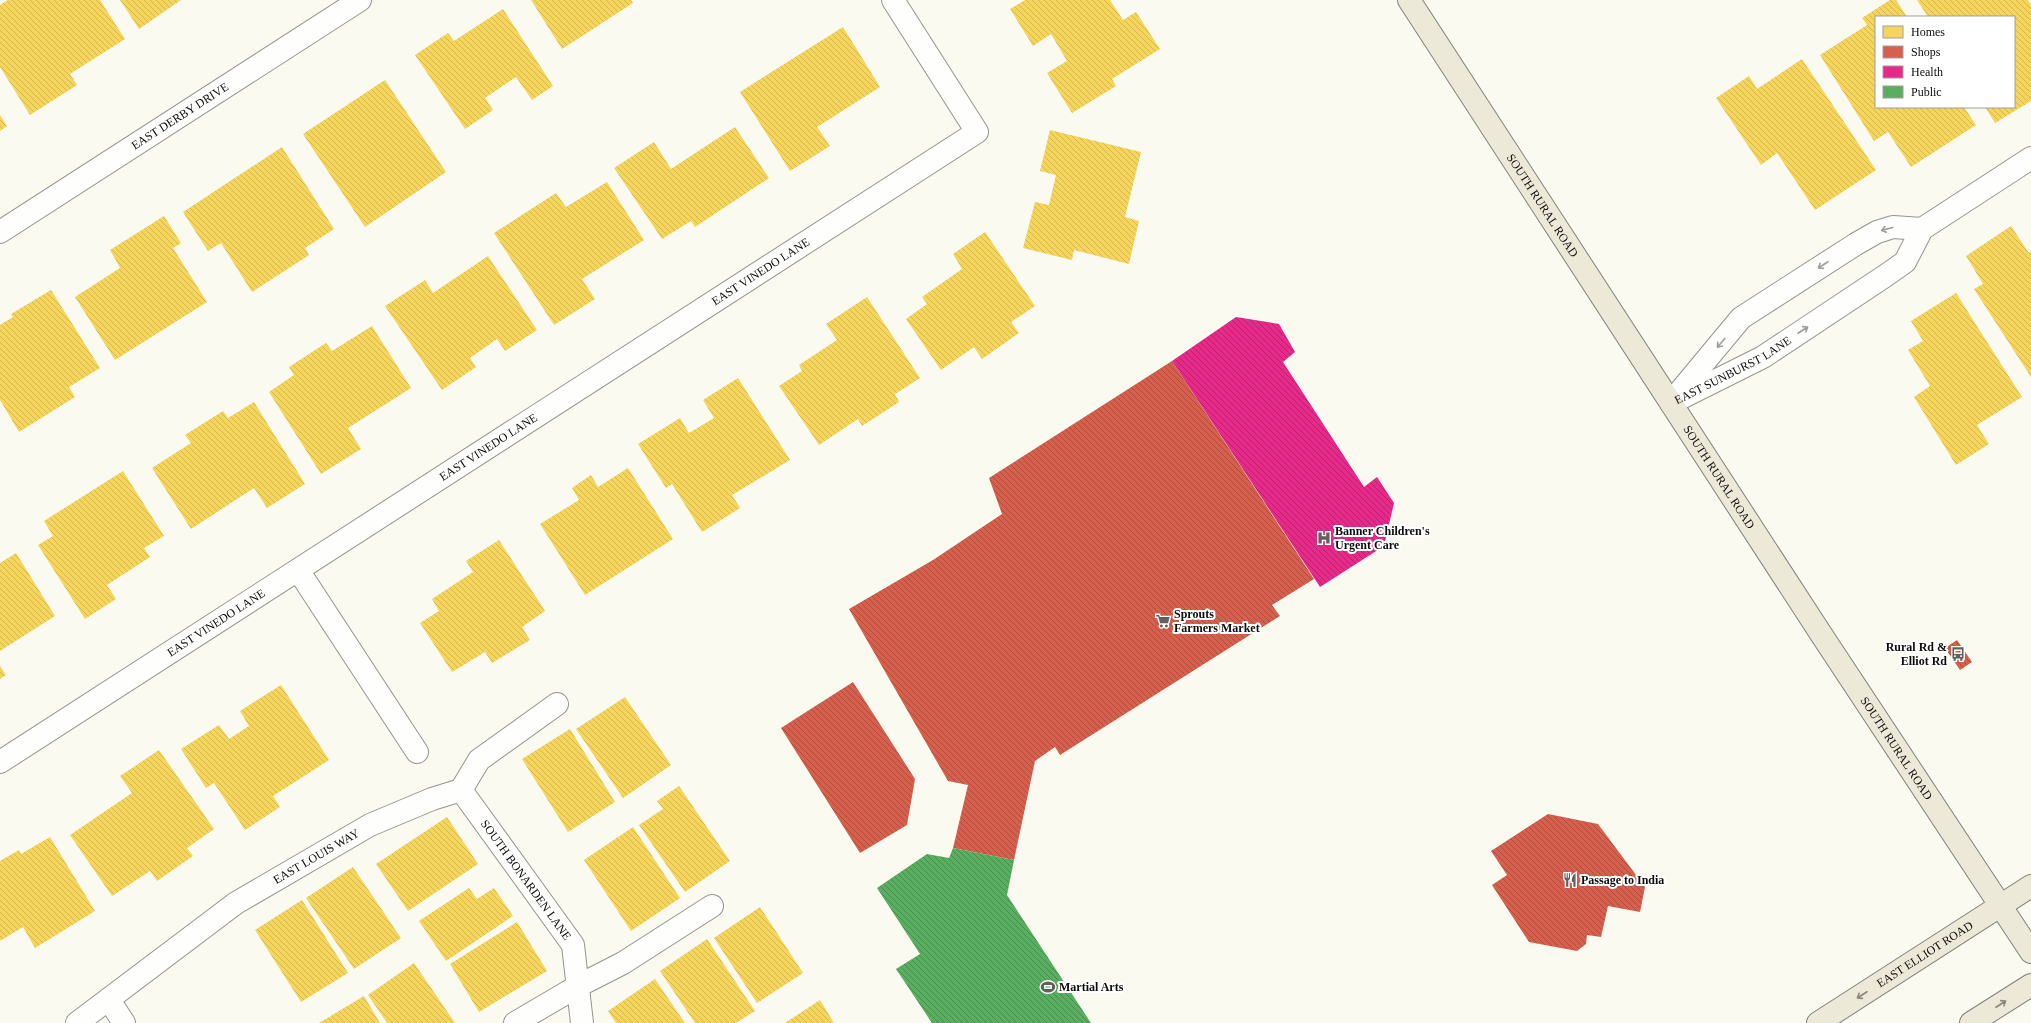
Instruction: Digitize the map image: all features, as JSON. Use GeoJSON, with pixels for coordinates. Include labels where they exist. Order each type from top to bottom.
{"type":"FeatureCollection","features":[{"type":"Feature","properties":{"kind":"main road","name":"SOUTH RURAL ROAD"},"geometry":{"type":"LineString","coordinates":[[1409,0],[1821,634],[2031,952]]}},
{"type":"Feature","properties":{"kind":"main road","name":"EAST ELLIOT ROAD"},"geometry":{"type":"LineString","coordinates":[[1818,1023],[2031,886]]}},
{"type":"Feature","properties":{"kind":"main road"},"geometry":{"type":"LineString","coordinates":[[1971,1023],[2031,984]]}},
{"type":"Feature","properties":{"kind":"street","name":"EAST DERBY DRIVE"},"geometry":{"type":"LineString","coordinates":[[0,232],[360,0]]}},
{"type":"Feature","properties":{"kind":"street","name":"EAST VINEDO LANE"},"geometry":{"type":"LineString","coordinates":[[0,762],[977,132],[893,0]]}},
{"type":"Feature","properties":{"kind":"street"},"geometry":{"type":"LineString","coordinates":[[1922,228],[2031,158]]}},
{"type":"Feature","properties":{"kind":"street","name":"EAST SUNBURST LANE"},"geometry":{"type":"LineString","coordinates":[[1893,227],[1922,228],[1905,262],[1763,356],[1671,403],[1741,318],[1877,232],[1893,227]]}},
{"type":"Feature","properties":{"kind":"street"},"geometry":{"type":"LineString","coordinates":[[298,570],[417,752]]}},
{"type":"Feature","properties":{"kind":"street"},"geometry":{"type":"LineString","coordinates":[[461,790],[479,760],[557,704]]}},
{"type":"Feature","properties":{"kind":"street","name":"SOUTH BONARDEN LANE"},"geometry":{"type":"LineString","coordinates":[[461,790],[573,945],[582,1023]]}},
{"type":"Feature","properties":{"kind":"street","name":"EAST LOUIS WAY"},"geometry":{"type":"LineString","coordinates":[[77,1023],[236,903],[370,825],[432,799],[461,790]]}},
{"type":"Feature","properties":{"kind":"street"},"geometry":{"type":"LineString","coordinates":[[516,1023],[578,986],[623,963],[712,906]]}},
{"type":"Feature","properties":{"kind":"street"},"geometry":{"type":"LineString","coordinates":[[109,1000],[124,1023]]}},
{"type":"Feature","properties":{"kind":"building: Homes"},"geometry":{"type":"Polygon","coordinates":[[[8,0],[100,0],[125,39],[70,74],[77,85],[30,115],[0,67],[0,5],[8,0]]]}},
{"type":"Feature","properties":{"kind":"building: Homes"},"geometry":{"type":"Polygon","coordinates":[[[120,0],[181,0],[139,29],[120,0]]]}},
{"type":"Feature","properties":{"kind":"building: Homes"},"geometry":{"type":"Polygon","coordinates":[[[531,0],[631,0],[633,3],[562,49],[531,0]]]}},
{"type":"Feature","properties":{"kind":"building: Homes"},"geometry":{"type":"Polygon","coordinates":[[[1025,0],[1110,0],[1123,20],[1136,12],[1160,49],[1112,79],[1116,86],[1072,113],[1047,73],[1067,61],[1051,34],[1033,46],[1010,9],[1025,0]]]}},
{"type":"Feature","properties":{"kind":"building: Homes"},"geometry":{"type":"Polygon","coordinates":[[[1890,0],[1896,0],[1906,16],[1875,16],[1875,108],[1965,108],[1976,125],[1911,167],[1888,132],[1874,141],[1820,55],[1867,25],[1862,18],[1890,0]]]}},
{"type":"Feature","properties":{"kind":"building: Homes"},"geometry":{"type":"Polygon","coordinates":[[[1917,0],[2028,0],[2031,5],[2031,101],[1995,123],[1986,108],[2015,108],[2015,16],[1927,16],[1917,0]]]}},
{"type":"Feature","properties":{"kind":"building: Homes"},"geometry":{"type":"Polygon","coordinates":[[[503,9],[553,86],[532,100],[516,77],[485,98],[493,110],[465,129],[415,55],[448,33],[454,41],[503,9]]]}},
{"type":"Feature","properties":{"kind":"building: Homes"},"geometry":{"type":"Polygon","coordinates":[[[843,27],[880,87],[817,127],[830,146],[790,171],[740,92],[843,27]]]}},
{"type":"Feature","properties":{"kind":"building: Homes"},"geometry":{"type":"Polygon","coordinates":[[[1802,59],[1876,170],[1815,210],[1777,153],[1761,165],[1716,98],[1749,76],[1757,89],[1802,59]]]}},
{"type":"Feature","properties":{"kind":"building: Homes"},"geometry":{"type":"Polygon","coordinates":[[[385,80],[446,172],[365,227],[303,134],[385,80]]]}},
{"type":"Feature","properties":{"kind":"building: Homes"},"geometry":{"type":"Polygon","coordinates":[[[0,115],[7,126],[0,131],[0,115]]]}},
{"type":"Feature","properties":{"kind":"building: Homes"},"geometry":{"type":"Polygon","coordinates":[[[735,127],[769,178],[695,227],[691,221],[662,239],[614,168],[654,142],[671,169],[735,127]]]}},
{"type":"Feature","properties":{"kind":"building: Homes"},"geometry":{"type":"Polygon","coordinates":[[[1050,130],[1141,152],[1125,217],[1139,221],[1129,264],[1074,250],[1072,260],[1023,248],[1035,202],[1049,205],[1056,175],[1040,171],[1050,130]]]}},
{"type":"Feature","properties":{"kind":"building: Homes"},"geometry":{"type":"Polygon","coordinates":[[[282,147],[334,229],[305,248],[309,255],[252,292],[221,243],[208,251],[183,212],[282,147]]]}},
{"type":"Feature","properties":{"kind":"building: Homes"},"geometry":{"type":"Polygon","coordinates":[[[607,182],[644,240],[582,279],[595,299],[554,325],[494,233],[556,193],[566,207],[607,182]]]}},
{"type":"Feature","properties":{"kind":"building: Homes"},"geometry":{"type":"Polygon","coordinates":[[[164,216],[181,243],[173,248],[207,302],[115,360],[75,297],[120,268],[110,250],[164,216]]]}},
{"type":"Feature","properties":{"kind":"building: Homes"},"geometry":{"type":"Polygon","coordinates":[[[2011,226],[2029,253],[2031,252],[2031,377],[1974,289],[1983,284],[1966,256],[2011,226]]]}},
{"type":"Feature","properties":{"kind":"building: Homes"},"geometry":{"type":"Polygon","coordinates":[[[985,232],[1035,306],[1011,322],[1019,333],[982,359],[974,347],[941,370],[906,319],[927,304],[922,297],[962,269],[953,254],[985,232]]]}},
{"type":"Feature","properties":{"kind":"building: Homes"},"geometry":{"type":"Polygon","coordinates":[[[488,256],[537,330],[505,351],[497,339],[470,358],[476,367],[442,390],[385,306],[425,280],[433,293],[488,256]]]}},
{"type":"Feature","properties":{"kind":"building: Homes"},"geometry":{"type":"Polygon","coordinates":[[[51,290],[100,368],[69,387],[75,397],[19,432],[0,400],[0,325],[13,317],[11,314],[51,290]]]}},
{"type":"Feature","properties":{"kind":"building: Homes"},"geometry":{"type":"Polygon","coordinates":[[[1956,293],[2022,397],[1977,425],[1989,444],[1956,465],[1914,397],[1930,386],[1908,350],[1923,341],[1911,321],[1956,293]]]}},
{"type":"Feature","properties":{"kind":"building: Homes"},"geometry":{"type":"Polygon","coordinates":[[[867,297],[920,378],[895,394],[899,402],[862,426],[858,419],[819,445],[779,386],[802,371],[799,365],[837,340],[826,324],[867,297]]]}},
{"type":"Feature","properties":{"kind":"building: Homes"},"geometry":{"type":"Polygon","coordinates":[[[372,326],[411,388],[348,428],[361,449],[321,474],[269,392],[294,375],[289,367],[326,343],[332,351],[372,326]]]}},
{"type":"Feature","properties":{"kind":"building: Homes"},"geometry":{"type":"Polygon","coordinates":[[[738,378],[790,460],[732,495],[740,508],[702,532],[672,484],[666,488],[638,444],[680,418],[689,433],[714,418],[703,400],[738,378]]]}},
{"type":"Feature","properties":{"kind":"building: Homes"},"geometry":{"type":"Polygon","coordinates":[[[254,402],[305,484],[267,508],[254,488],[191,529],[152,468],[191,443],[185,435],[223,411],[228,418],[254,402]]]}},
{"type":"Feature","properties":{"kind":"building: Homes"},"geometry":{"type":"Polygon","coordinates":[[[628,468],[673,539],[585,595],[540,524],[579,500],[572,488],[591,475],[598,487],[628,468]]]}},
{"type":"Feature","properties":{"kind":"building: Homes"},"geometry":{"type":"Polygon","coordinates":[[[123,471],[164,536],[144,548],[150,557],[107,585],[116,599],[85,619],[38,545],[53,536],[44,521],[123,471]]]}},
{"type":"Feature","properties":{"kind":"building: Homes"},"geometry":{"type":"Polygon","coordinates":[[[499,540],[545,611],[522,627],[530,640],[492,663],[485,652],[452,672],[420,623],[439,611],[432,599],[473,572],[466,561],[499,540]]]}},
{"type":"Feature","properties":{"kind":"building: Homes"},"geometry":{"type":"Polygon","coordinates":[[[16,553],[55,616],[0,651],[0,563],[16,553]]]}},
{"type":"Feature","properties":{"kind":"building: Homes"},"geometry":{"type":"Polygon","coordinates":[[[0,666],[6,675],[0,679],[0,666]]]}},
{"type":"Feature","properties":{"kind":"building: Homes"},"geometry":{"type":"Polygon","coordinates":[[[281,685],[329,760],[273,796],[280,807],[245,830],[214,783],[206,788],[181,749],[219,725],[229,739],[249,726],[240,711],[281,685]]]}},
{"type":"Feature","properties":{"kind":"building: Homes"},"geometry":{"type":"Polygon","coordinates":[[[625,697],[671,765],[623,798],[576,729],[625,697]]]}},
{"type":"Feature","properties":{"kind":"building: Homes"},"geometry":{"type":"Polygon","coordinates":[[[570,729],[615,802],[568,832],[522,759],[570,729]]]}},
{"type":"Feature","properties":{"kind":"building: Homes"},"geometry":{"type":"Polygon","coordinates":[[[159,750],[214,829],[187,848],[193,856],[157,881],[150,871],[112,896],[70,835],[132,793],[120,776],[159,750]]]}},
{"type":"Feature","properties":{"kind":"building: Homes"},"geometry":{"type":"Polygon","coordinates":[[[679,786],[730,861],[685,892],[639,825],[663,809],[657,801],[679,786]]]}},
{"type":"Feature","properties":{"kind":"building: Homes"},"geometry":{"type":"Polygon","coordinates":[[[447,817],[478,864],[408,911],[376,864],[447,817]]]}},
{"type":"Feature","properties":{"kind":"building: Homes"},"geometry":{"type":"Polygon","coordinates":[[[633,827],[680,898],[631,931],[584,860],[633,827]]]}},
{"type":"Feature","properties":{"kind":"building: Homes"},"geometry":{"type":"Polygon","coordinates":[[[50,837],[95,911],[35,948],[23,927],[0,941],[0,861],[19,850],[21,854],[50,837]]]}},
{"type":"Feature","properties":{"kind":"building: Homes"},"geometry":{"type":"Polygon","coordinates":[[[353,867],[401,938],[354,969],[306,898],[353,867]]]}},
{"type":"Feature","properties":{"kind":"building: Homes"},"geometry":{"type":"Polygon","coordinates":[[[469,888],[477,899],[494,888],[513,916],[446,961],[419,921],[469,888]]]}},
{"type":"Feature","properties":{"kind":"building: Homes"},"geometry":{"type":"Polygon","coordinates":[[[302,900],[348,973],[301,1002],[255,930],[302,900]]]}},
{"type":"Feature","properties":{"kind":"building: Homes"},"geometry":{"type":"Polygon","coordinates":[[[760,907],[803,973],[757,1003],[714,938],[760,907]]]}},
{"type":"Feature","properties":{"kind":"building: Homes"},"geometry":{"type":"Polygon","coordinates":[[[517,922],[547,971],[479,1012],[450,964],[517,922]]]}},
{"type":"Feature","properties":{"kind":"building: Homes"},"geometry":{"type":"Polygon","coordinates":[[[707,939],[755,1011],[736,1023],[695,1023],[660,971],[707,939]]]}},
{"type":"Feature","properties":{"kind":"building: Homes"},"geometry":{"type":"Polygon","coordinates":[[[414,963],[455,1023],[387,1023],[368,995],[414,963]]]}},
{"type":"Feature","properties":{"kind":"building: Homes"},"geometry":{"type":"Polygon","coordinates":[[[655,979],[685,1023],[616,1023],[608,1011],[655,979]]]}},
{"type":"Feature","properties":{"kind":"building: Homes"},"geometry":{"type":"Polygon","coordinates":[[[364,996],[380,1023],[319,1023],[364,996]]]}},
{"type":"Feature","properties":{"kind":"building: Homes"},"geometry":{"type":"Polygon","coordinates":[[[820,1000],[834,1023],[785,1023],[820,1000]]]}},
{"type":"Feature","properties":{"kind":"building: Shops"},"geometry":{"type":"Polygon","coordinates":[[[1172,361],[1314,579],[1272,605],[1280,616],[1060,755],[1055,747],[1035,761],[1014,860],[953,848],[968,785],[948,781],[849,609],[933,560],[1002,514],[989,478],[1172,361]]]}},
{"type":"Feature","properties":{"kind":"building: Shops"},"geometry":{"type":"Polygon","coordinates":[[[1957,640],[1972,662],[1960,670],[1945,648],[1957,640]]]}},
{"type":"Feature","properties":{"kind":"building: Shops"},"geometry":{"type":"Polygon","coordinates":[[[853,682],[915,779],[907,825],[860,853],[781,728],[853,682]]]}},
{"type":"Feature","properties":{"kind":"building: Shops","name":"Passage to India"},"geometry":{"type":"Polygon","coordinates":[[[1548,814],[1598,824],[1645,887],[1640,912],[1608,906],[1601,937],[1587,935],[1586,944],[1577,951],[1529,942],[1492,885],[1507,875],[1491,851],[1548,814]]]}},
{"type":"Feature","properties":{"kind":"building: Health"},"geometry":{"type":"Polygon","coordinates":[[[1236,317],[1279,324],[1295,352],[1283,362],[1364,487],[1377,477],[1394,503],[1384,546],[1320,587],[1172,361],[1236,317]]]}},
{"type":"Feature","properties":{"kind":"building: Public"},"geometry":{"type":"Polygon","coordinates":[[[953,848],[1014,860],[1007,895],[1091,1023],[932,1023],[896,969],[920,954],[877,888],[927,854],[949,858],[953,848]]]}},
{"type":"Feature","properties":{"kind":"place","name":"Banner Children's Urgent Care"},"geometry":{"type":"Point","coordinates":[1324,538]}},
{"type":"Feature","properties":{"kind":"place","name":"Sprouts Farmers Market"},"geometry":{"type":"Point","coordinates":[1163,621]}},
{"type":"Feature","properties":{"kind":"place","name":"Rural Rd & Elliot Rd"},"geometry":{"type":"Point","coordinates":[1958,654]}},
{"type":"Feature","properties":{"kind":"place","name":"Passage to India"},"geometry":{"type":"Point","coordinates":[1570,880]}},
{"type":"Feature","properties":{"kind":"place","name":"Martial Arts"},"geometry":{"type":"Point","coordinates":[1048,987]}}]}
